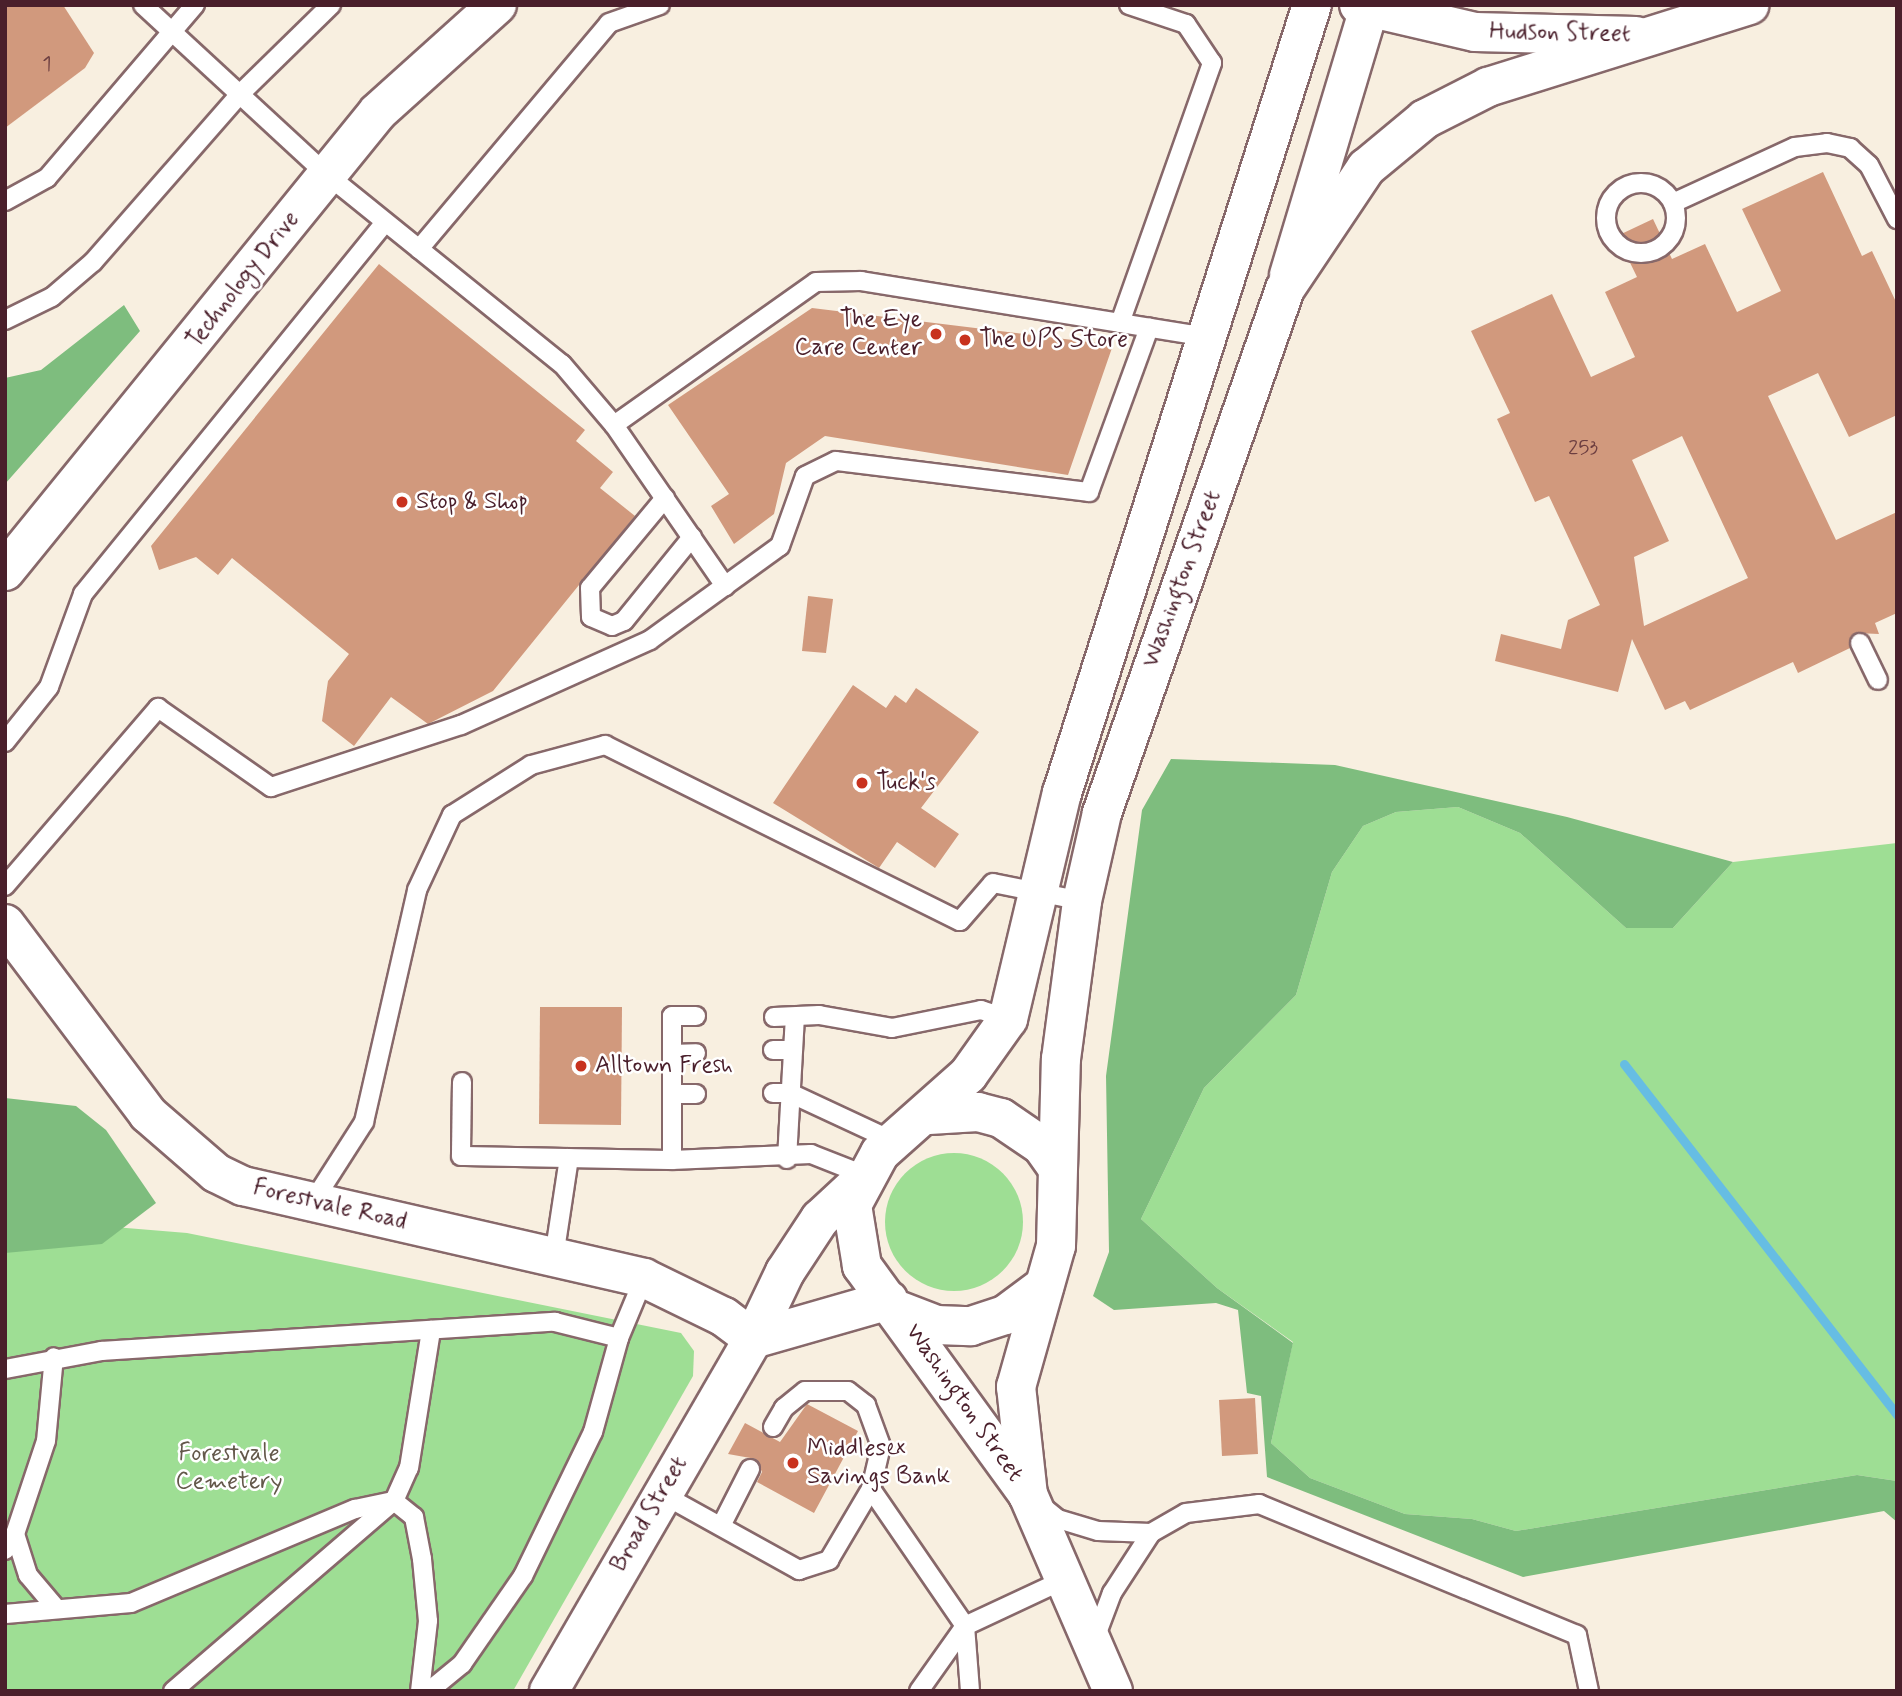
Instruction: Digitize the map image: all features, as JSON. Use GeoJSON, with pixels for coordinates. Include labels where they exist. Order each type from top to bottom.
{"type":"FeatureCollection","features":[{"type":"Feature","properties":{"kind":"main road","name":"Technology Drive"},"geometry":{"type":"LineString","coordinates":[[5,571],[325,173],[422,66],[497,5]]}},
{"type":"Feature","properties":{"kind":"main road","name":"Washington Street"},"geometry":{"type":"LineString","coordinates":[[1028,1495],[977,1429],[894,1306],[862,1266],[853,1236],[862,1179],[893,1141],[929,1115],[997,1040],[1008,1019],[1081,731],[1311,5]]}},
{"type":"Feature","properties":{"kind":"main road","name":"Hudson Street"},"geometry":{"type":"LineString","coordinates":[[1366,6],[1475,32],[1636,36],[1749,5]]}},
{"type":"Feature","properties":{"kind":"main road","name":"Washington Street"},"geometry":{"type":"LineString","coordinates":[[1113,1691],[1061,1581],[1028,1495],[1016,1387],[1056,1246],[1056,1166],[1061,1059],[1082,901],[1124,742],[1285,289],[1366,6]]}},
{"type":"Feature","properties":{"kind":"main road"},"geometry":{"type":"LineString","coordinates":[[1285,289],[1366,168],[1425,119],[1488,87],[1591,59],[1636,36]]}},
{"type":"Feature","properties":{"kind":"main road","name":"Forestvale Road"},"geometry":{"type":"LineString","coordinates":[[5,924],[148,1114],[191,1157],[243,1186],[314,1200],[644,1278],[724,1317],[754,1339]]}},
{"type":"Feature","properties":{"kind":"main road"},"geometry":{"type":"LineString","coordinates":[[929,1115],[978,1112],[1002,1118],[1023,1130],[1056,1166]]}},
{"type":"Feature","properties":{"kind":"main road","name":"Broad Street"},"geometry":{"type":"LineString","coordinates":[[549,1691],[754,1339],[771,1296],[820,1219],[862,1179]]}},
{"type":"Feature","properties":{"kind":"main road","name":"Washington Street"},"geometry":{"type":"LineString","coordinates":[[894,1306],[936,1325],[971,1325],[1005,1315],[1044,1286]]}},
{"type":"Feature","properties":{"kind":"main road"},"geometry":{"type":"LineString","coordinates":[[754,1339],[894,1306]]}},
{"type":"Feature","properties":{"kind":"lane"},"geometry":{"type":"LineString","coordinates":[[143,5],[167,34],[325,173],[562,364],[614,425],[725,586]]}},
{"type":"Feature","properties":{"kind":"lane"},"geometry":{"type":"LineString","coordinates":[[5,201],[47,178],[167,34],[195,5]]}},
{"type":"Feature","properties":{"kind":"lane"},"geometry":{"type":"LineString","coordinates":[[5,320],[52,297],[93,262],[239,95],[331,5]]}},
{"type":"Feature","properties":{"kind":"lane"},"geometry":{"type":"LineString","coordinates":[[419,249],[609,23],[660,5]]}},
{"type":"Feature","properties":{"kind":"lane"},"geometry":{"type":"LineString","coordinates":[[1120,323],[1212,63],[1186,24],[1129,5]]}},
{"type":"Feature","properties":{"kind":"lane"},"geometry":{"type":"LineString","coordinates":[[1673,203],[1795,148],[1827,143],[1850,148],[1869,165],[1897,219]]}},
{"type":"Feature","properties":{"kind":"lane"},"geometry":{"type":"LineString","coordinates":[[5,742],[49,687],[83,594],[385,222]]}},
{"type":"Feature","properties":{"kind":"lane"},"geometry":{"type":"LineString","coordinates":[[614,425],[816,282],[840,278],[1206,337]]}},
{"type":"Feature","properties":{"kind":"lane"},"geometry":{"type":"LineString","coordinates":[[5,886],[158,708],[271,787],[551,689],[650,640],[780,546],[805,476],[836,461],[1089,492],[1149,328]]}},
{"type":"Feature","properties":{"kind":"lane"},"geometry":{"type":"LineString","coordinates":[[665,498],[590,588],[591,617],[612,626],[624,621],[692,537]]}},
{"type":"Feature","properties":{"kind":"lane"},"geometry":{"type":"LineString","coordinates":[[1860,643],[1878,680]]}},
{"type":"Feature","properties":{"kind":"lane"},"geometry":{"type":"LineString","coordinates":[[314,1200],[365,1122],[417,890],[452,815],[531,765],[605,745],[960,921],[993,883],[1082,901]]}},
{"type":"Feature","properties":{"kind":"lane"},"geometry":{"type":"LineString","coordinates":[[774,1017],[892,1028],[981,1010],[1008,1019]]}},
{"type":"Feature","properties":{"kind":"lane"},"geometry":{"type":"LineString","coordinates":[[672,1160],[672,1016],[696,1016]]}},
{"type":"Feature","properties":{"kind":"lane"},"geometry":{"type":"LineString","coordinates":[[787,1159],[782,1093],[793,1050],[795,1017]]}},
{"type":"Feature","properties":{"kind":"lane"},"geometry":{"type":"LineString","coordinates":[[773,1050],[793,1050]]}},
{"type":"Feature","properties":{"kind":"lane"},"geometry":{"type":"LineString","coordinates":[[672,1054],[696,1053]]}},
{"type":"Feature","properties":{"kind":"lane"},"geometry":{"type":"LineString","coordinates":[[462,1082],[461,1156],[672,1160],[787,1159],[811,1154],[862,1179]]}},
{"type":"Feature","properties":{"kind":"lane"},"geometry":{"type":"LineString","coordinates":[[782,1093],[893,1141]]}},
{"type":"Feature","properties":{"kind":"lane"},"geometry":{"type":"LineString","coordinates":[[672,1094],[696,1094]]}},
{"type":"Feature","properties":{"kind":"lane"},"geometry":{"type":"LineString","coordinates":[[554,1257],[569,1158]]}},
{"type":"Feature","properties":{"kind":"lane"},"geometry":{"type":"LineString","coordinates":[[429,1691],[463,1664],[523,1576],[593,1432],[619,1338],[644,1278]]}},
{"type":"Feature","properties":{"kind":"lane"},"geometry":{"type":"LineString","coordinates":[[5,1369],[54,1357],[555,1322],[619,1338]]}},
{"type":"Feature","properties":{"kind":"lane"},"geometry":{"type":"LineString","coordinates":[[173,1691],[394,1501],[409,1468],[431,1330]]}},
{"type":"Feature","properties":{"kind":"lane"},"geometry":{"type":"LineString","coordinates":[[5,1550],[15,1534],[46,1441],[54,1357]]}},
{"type":"Feature","properties":{"kind":"lane"},"geometry":{"type":"LineString","coordinates":[[662,1494],[799,1570],[815,1567],[829,1560],[871,1489],[881,1446],[866,1405],[848,1391],[805,1391],[784,1408],[773,1427]]}},
{"type":"Feature","properties":{"kind":"lane"},"geometry":{"type":"LineString","coordinates":[[720,1525],[750,1469]]}},
{"type":"Feature","properties":{"kind":"lane"},"geometry":{"type":"LineString","coordinates":[[871,1489],[965,1626],[970,1691]]}},
{"type":"Feature","properties":{"kind":"lane"},"geometry":{"type":"LineString","coordinates":[[1028,1495],[1058,1519],[1098,1531],[1152,1533]]}},
{"type":"Feature","properties":{"kind":"lane"},"geometry":{"type":"LineString","coordinates":[[5,1614],[55,1607],[131,1603],[355,1510],[394,1501]]}},
{"type":"Feature","properties":{"kind":"lane"},"geometry":{"type":"LineString","coordinates":[[394,1501],[414,1517],[422,1559],[428,1621],[420,1691]]}},
{"type":"Feature","properties":{"kind":"lane"},"geometry":{"type":"LineString","coordinates":[[1092,1648],[1112,1593],[1152,1533],[1186,1513],[1259,1504],[1577,1634],[1589,1691]]}},
{"type":"Feature","properties":{"kind":"lane"},"geometry":{"type":"LineString","coordinates":[[15,1534],[28,1574],[55,1607]]}},
{"type":"Feature","properties":{"kind":"lane"},"geometry":{"type":"LineString","coordinates":[[919,1691],[965,1626],[1061,1581]]}},
{"type":"Feature","properties":{"kind":"green space"},"geometry":{"type":"Polygon","coordinates":[[[124,305],[140,331],[5,484],[5,378],[41,370],[124,305]]]}},
{"type":"Feature","properties":{"kind":"green space"},"geometry":{"type":"Polygon","coordinates":[[[1171,759],[1335,765],[1567,817],[1733,862],[1673,928],[1626,928],[1520,833],[1458,807],[1396,812],[1363,826],[1332,872],[1296,995],[1204,1088],[1141,1219],[1217,1288],[1293,1343],[1271,1443],[1310,1478],[1405,1514],[1472,1519],[1516,1531],[1857,1475],[1897,1481],[1897,1522],[1884,1511],[1523,1577],[1267,1477],[1261,1396],[1247,1393],[1238,1310],[1216,1303],[1114,1310],[1093,1296],[1109,1252],[1106,1076],[1142,810],[1171,759]]]}},
{"type":"Feature","properties":{"kind":"green space"},"geometry":{"type":"Polygon","coordinates":[[[1458,807],[1520,833],[1626,928],[1673,928],[1733,862],[1897,843],[1897,1481],[1857,1475],[1516,1531],[1472,1519],[1405,1514],[1310,1478],[1271,1443],[1293,1342],[1217,1288],[1141,1219],[1204,1088],[1296,995],[1332,872],[1363,826],[1396,812],[1458,807]]]}},
{"type":"Feature","properties":{"kind":"green space"},"geometry":{"type":"Polygon","coordinates":[[[5,1098],[76,1106],[106,1130],[156,1203],[102,1244],[5,1253],[5,1098]]]}},
{"type":"Feature","properties":{"kind":"green space"},"geometry":{"type":"Polygon","coordinates":[[[954,1153],[980,1159],[1003,1173],[1017,1196],[1023,1222],[1017,1248],[1003,1271],[980,1285],[954,1291],[928,1285],[905,1271],[891,1248],[885,1222],[891,1196],[905,1173],[928,1159],[954,1153]]]}},
{"type":"Feature","properties":{"kind":"green space","name":"Forestvale Cemetery"},"geometry":{"type":"Polygon","coordinates":[[[5,1218],[187,1233],[681,1333],[694,1351],[693,1376],[513,1691],[5,1691],[5,1218]]]}},
{"type":"Feature","properties":{"kind":"building"},"geometry":{"type":"Polygon","coordinates":[[[5,5],[63,5],[94,53],[85,68],[5,128],[5,5]]]}},
{"type":"Feature","properties":{"kind":"building"},"geometry":{"type":"Polygon","coordinates":[[[1823,172],[1862,256],[1872,251],[1897,304],[1897,415],[1849,437],[1818,373],[1768,396],[1836,540],[1897,512],[1897,613],[1875,623],[1879,634],[1856,633],[1850,648],[1798,673],[1793,662],[1690,710],[1685,701],[1665,710],[1632,639],[1618,692],[1495,661],[1501,634],[1561,649],[1568,620],[1600,605],[1549,496],[1535,502],[1497,419],[1510,413],[1471,331],[1552,294],[1591,377],[1635,357],[1605,292],[1637,277],[1617,236],[1653,219],[1672,259],[1705,244],[1737,312],[1781,291],[1742,209],[1823,172]],[[1682,436],[1632,460],[1669,541],[1634,557],[1644,626],[1748,578],[1682,436]]]}},
{"type":"Feature","properties":{"kind":"building","name":"Stop & Shop"},"geometry":{"type":"Polygon","coordinates":[[[379,264],[585,430],[576,441],[613,472],[600,488],[635,516],[493,691],[428,724],[391,697],[354,746],[322,721],[328,681],[349,654],[232,558],[218,575],[196,557],[159,570],[151,546],[379,264]]]}},
{"type":"Feature","properties":{"kind":"building"},"geometry":{"type":"Polygon","coordinates":[[[812,308],[1113,345],[1068,475],[825,436],[786,463],[774,514],[734,544],[711,506],[729,494],[668,405],[812,308]]]}},
{"type":"Feature","properties":{"kind":"building"},"geometry":{"type":"Polygon","coordinates":[[[808,596],[833,599],[826,653],[802,651],[808,596]]]}},
{"type":"Feature","properties":{"kind":"building","name":"Tuck's"},"geometry":{"type":"Polygon","coordinates":[[[853,685],[886,708],[895,695],[906,703],[916,688],[979,732],[921,808],[959,834],[935,868],[897,842],[879,868],[773,803],[853,685]]]}},
{"type":"Feature","properties":{"kind":"building","name":"Alltown Fresh"},"geometry":{"type":"Polygon","coordinates":[[[540,1007],[622,1007],[621,1125],[539,1124],[540,1007]]]}},
{"type":"Feature","properties":{"kind":"building"},"geometry":{"type":"Polygon","coordinates":[[[1255,1398],[1258,1454],[1222,1456],[1219,1400],[1255,1398]]]}},
{"type":"Feature","properties":{"kind":"building","name":"Middlesex Savings Bank"},"geometry":{"type":"Polygon","coordinates":[[[807,1404],[858,1431],[814,1513],[757,1482],[762,1472],[756,1459],[728,1454],[745,1423],[780,1442],[807,1404]]]}},
{"type":"Feature","properties":{"kind":"waterway"},"geometry":{"type":"LineString","coordinates":[[1624,1064],[1897,1415]]}},
{"type":"Feature","properties":{"kind":"place","name":"The Eye Care Center"},"geometry":{"type":"Point","coordinates":[936,334]}},
{"type":"Feature","properties":{"kind":"place","name":"The UPS Store"},"geometry":{"type":"Point","coordinates":[965,340]}},
{"type":"Feature","properties":{"kind":"place","name":"Stop & Shop"},"geometry":{"type":"Point","coordinates":[402,502]}},
{"type":"Feature","properties":{"kind":"place","name":"Tuck's"},"geometry":{"type":"Point","coordinates":[862,783]}},
{"type":"Feature","properties":{"kind":"place","name":"Alltown Fresh"},"geometry":{"type":"Point","coordinates":[581,1066]}},
{"type":"Feature","properties":{"kind":"place","name":"Middlesex Savings Bank"},"geometry":{"type":"Point","coordinates":[793,1463]}}]}
